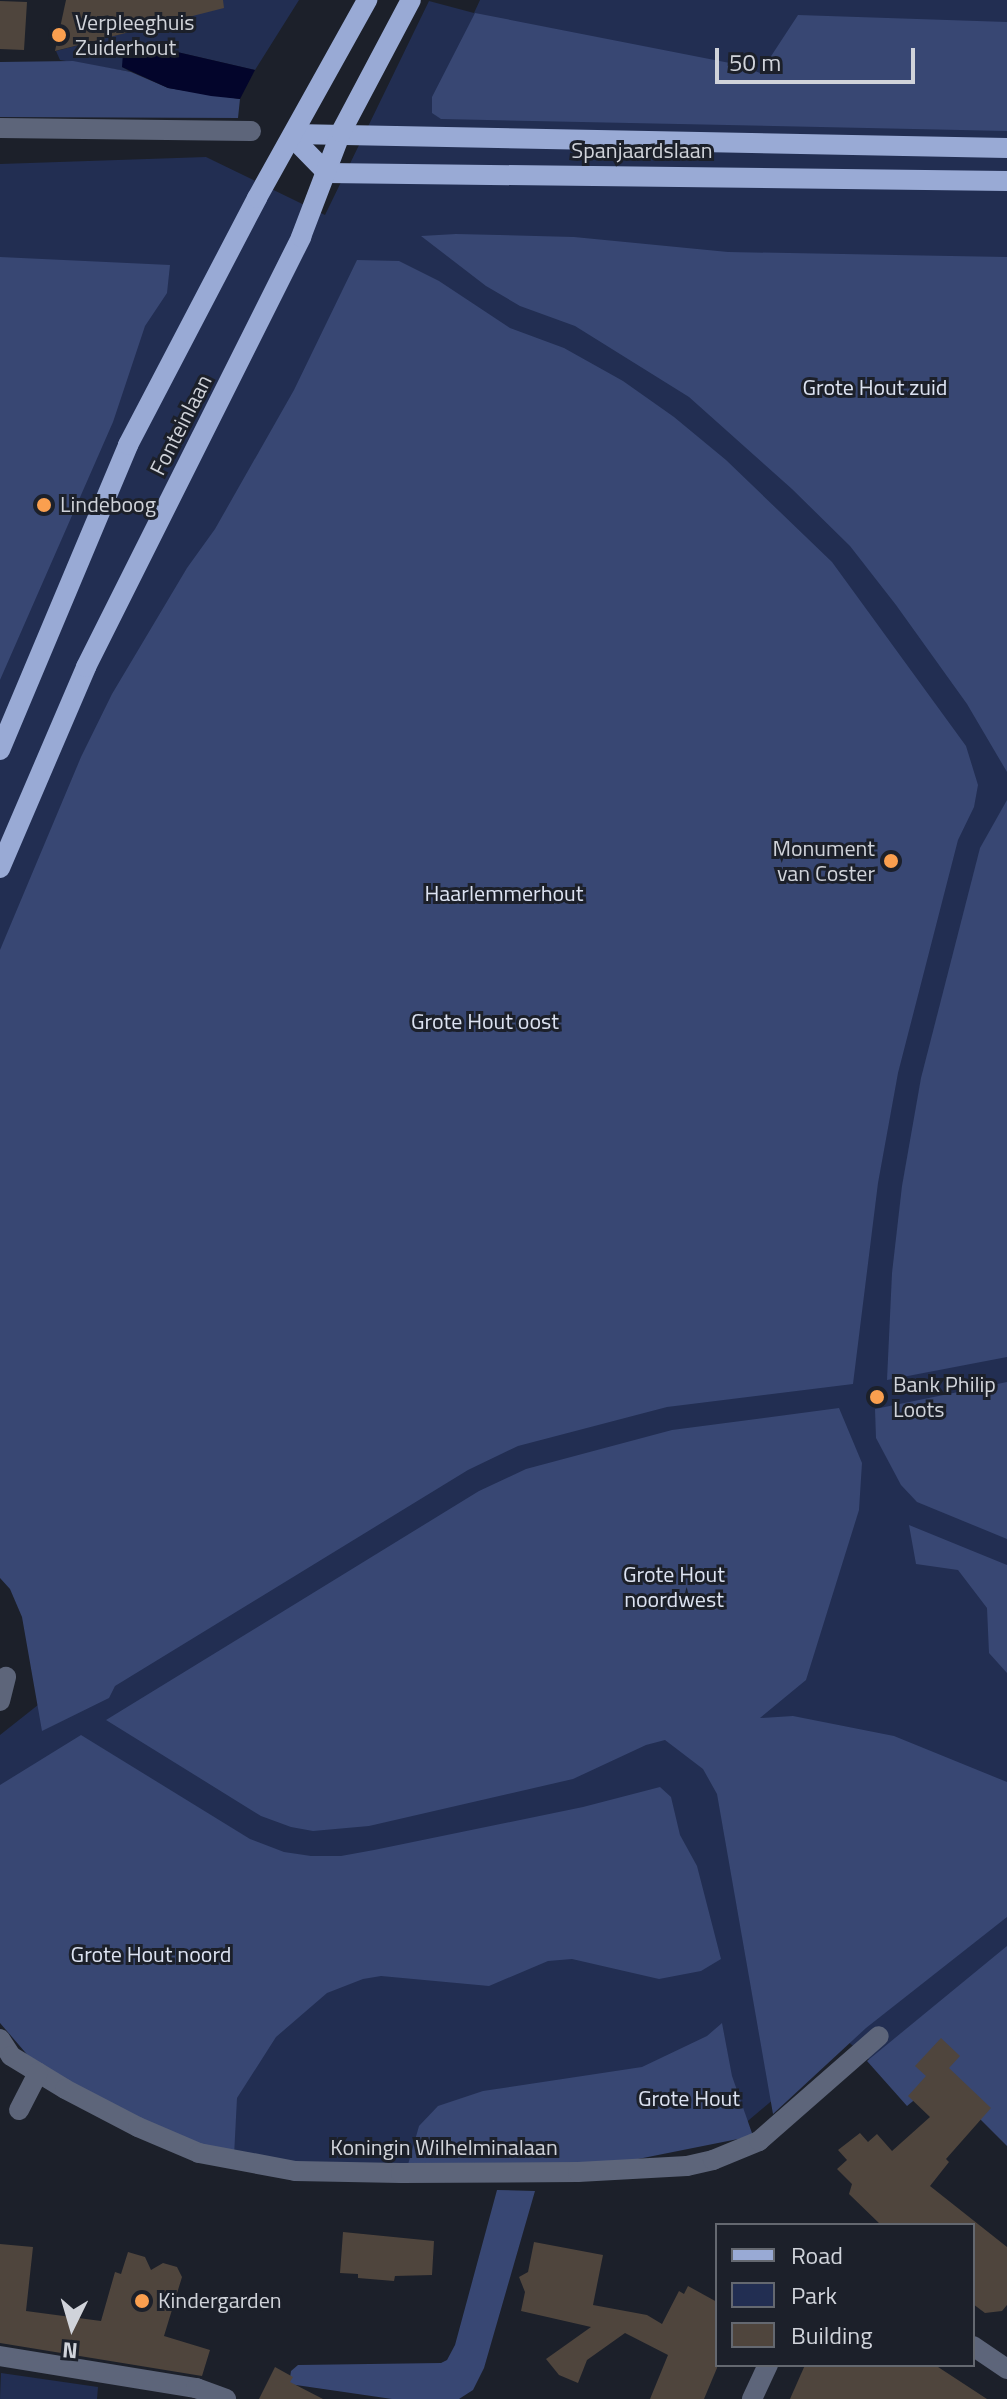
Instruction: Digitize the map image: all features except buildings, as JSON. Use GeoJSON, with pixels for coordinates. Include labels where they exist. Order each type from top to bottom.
{"type":"FeatureCollection","features":[{"type":"Feature","properties":{"kind":"main road","name":"Fonteinlaan"},"geometry":{"type":"LineString","coordinates":[[0,750],[128,445],[367,0]]}},
{"type":"Feature","properties":{"kind":"main road","name":"Fonteinlaan"},"geometry":{"type":"LineString","coordinates":[[0,868],[86,667],[301,237],[341,132],[411,0]]}},
{"type":"Feature","properties":{"kind":"main road","name":"Spanjaardslaan"},"geometry":{"type":"LineString","coordinates":[[293,135],[341,132],[1007,148]]}},
{"type":"Feature","properties":{"kind":"main road"},"geometry":{"type":"LineString","coordinates":[[293,135],[327,173]]}},
{"type":"Feature","properties":{"kind":"main road","name":"Spanjaardslaan"},"geometry":{"type":"LineString","coordinates":[[327,173],[1007,181]]}},
{"type":"Feature","properties":{"kind":"street"},"geometry":{"type":"LineString","coordinates":[[0,128],[251,131]]}},
{"type":"Feature","properties":{"kind":"street"},"geometry":{"type":"LineString","coordinates":[[0,1701],[6,1677]]}},
{"type":"Feature","properties":{"kind":"street","name":"Koningin Wilhelminalaan"},"geometry":{"type":"LineString","coordinates":[[0,2039],[11,2056],[38,2073],[138,2127],[199,2153],[295,2171],[338,2173],[578,2172],[687,2166],[759,2141],[879,2036]]}},
{"type":"Feature","properties":{"kind":"street"},"geometry":{"type":"LineString","coordinates":[[19,2110],[38,2073]]}},
{"type":"Feature","properties":{"kind":"street"},"geometry":{"type":"LineString","coordinates":[[975,2347],[1007,2369]]}},
{"type":"Feature","properties":{"kind":"street"},"geometry":{"type":"LineString","coordinates":[[0,2356],[196,2388],[226,2399]]}},
{"type":"Feature","properties":{"kind":"street"},"geometry":{"type":"LineString","coordinates":[[752,2399],[767,2367]]}},
{"type":"Feature","properties":{"kind":"green space"},"geometry":{"type":"Polygon","coordinates":[[[194,0],[299,0],[255,70],[164,49],[122,67],[131,72],[60,60],[56,51],[190,16],[194,0]]]}},
{"type":"Feature","properties":{"kind":"green space","name":"Haarlemmerhout"},"geometry":{"type":"Polygon","coordinates":[[[480,0],[1007,0],[1007,2141],[928,2068],[902,2088],[845,2039],[736,2131],[407,2168],[365,2168],[234,2156],[234,2144],[0,2009],[0,1735],[43,1701],[23,1590],[0,1573],[0,164],[206,157],[325,215],[429,1],[474,13],[480,0]]]}},
{"type":"Feature","properties":{"kind":"green space"},"geometry":{"type":"Polygon","coordinates":[[[475,13],[740,65],[760,73],[798,15],[1007,22],[1007,131],[441,119],[432,113],[432,97],[475,13]]]}},
{"type":"Feature","properties":{"kind":"green space"},"geometry":{"type":"Polygon","coordinates":[[[73,61],[131,72],[168,88],[240,99],[238,118],[0,117],[0,62],[73,61]]]}},
{"type":"Feature","properties":{"kind":"green space","name":"Grote Hout zuid"},"geometry":{"type":"Polygon","coordinates":[[[421,236],[574,237],[728,252],[1007,257],[1007,772],[967,704],[896,605],[850,546],[792,489],[689,397],[575,326],[520,306],[486,286],[421,236]]]}},
{"type":"Feature","properties":{"kind":"green space"},"geometry":{"type":"Polygon","coordinates":[[[0,257],[170,265],[167,293],[145,326],[113,422],[0,680],[0,257]]]}},
{"type":"Feature","properties":{"kind":"green space","name":"Grote Hout oost"},"geometry":{"type":"Polygon","coordinates":[[[357,260],[399,261],[439,281],[510,328],[564,348],[623,381],[674,417],[726,460],[832,562],[966,746],[978,785],[974,807],[958,840],[898,1073],[878,1183],[853,1384],[667,1407],[518,1446],[468,1470],[115,1686],[109,1698],[42,1731],[22,1617],[10,1589],[0,1578],[0,950],[81,757],[112,694],[187,568],[215,529],[294,390],[357,260]]]}},
{"type":"Feature","properties":{"kind":"green space"},"geometry":{"type":"Polygon","coordinates":[[[1007,800],[1007,1357],[887,1380],[892,1273],[902,1186],[921,1078],[980,848],[1007,800]]]}},
{"type":"Feature","properties":{"kind":"green space"},"geometry":{"type":"Polygon","coordinates":[[[1007,1382],[1007,1539],[917,1502],[901,1485],[876,1438],[875,1409],[1007,1382]]]}},
{"type":"Feature","properties":{"kind":"green space","name":"Grote Hout noordwest"},"geometry":{"type":"Polygon","coordinates":[[[839,1408],[862,1463],[859,1510],[806,1680],[760,1718],[793,1716],[894,1736],[1007,1782],[1007,1917],[866,2028],[773,2114],[717,1794],[703,1769],[665,1740],[646,1745],[573,1779],[369,1826],[313,1831],[261,1816],[106,1720],[479,1491],[526,1469],[672,1430],[839,1408]]]}},
{"type":"Feature","properties":{"kind":"green space"},"geometry":{"type":"Polygon","coordinates":[[[909,1525],[1007,1565],[1007,1673],[989,1653],[987,1608],[958,1570],[916,1564],[909,1525]]]}},
{"type":"Feature","properties":{"kind":"green space","name":"Grote Hout noord"},"geometry":{"type":"Polygon","coordinates":[[[81,1735],[250,1839],[284,1852],[311,1856],[341,1856],[374,1850],[583,1807],[660,1787],[671,1797],[680,1835],[697,1866],[721,1959],[701,1971],[659,1979],[572,1959],[548,1961],[489,1986],[381,1976],[363,1979],[327,1993],[276,2037],[237,2098],[234,2156],[174,2146],[37,2066],[0,2023],[0,1785],[81,1735]]]}},
{"type":"Feature","properties":{"kind":"green space"},"geometry":{"type":"Polygon","coordinates":[[[1007,1946],[1007,2146],[940,2079],[907,2106],[867,2061],[1007,1946]]]}},
{"type":"Feature","properties":{"kind":"green space","name":"Grote Hout"},"geometry":{"type":"Polygon","coordinates":[[[722,2023],[732,2076],[753,2136],[628,2161],[407,2168],[419,2126],[438,2106],[483,2091],[642,2067],[707,2036],[722,2023]]]}},
{"type":"Feature","properties":{"kind":"green space"},"geometry":{"type":"Polygon","coordinates":[[[497,2190],[535,2191],[484,2368],[473,2390],[459,2399],[392,2399],[289,2384],[291,2371],[298,2365],[441,2363],[447,2360],[455,2345],[497,2190]]]}},
{"type":"Feature","properties":{"kind":"green space"},"geometry":{"type":"Polygon","coordinates":[[[1,2373],[98,2387],[97,2399],[0,2399],[1,2373]]]}},
{"type":"Feature","properties":{"kind":"shaded area"},"geometry":{"type":"Polygon","coordinates":[[[137,47],[164,49],[255,70],[240,99],[168,88],[122,67],[123,53],[137,47]]]}},
{"type":"Feature","properties":{"kind":"place","name":"Verpleeghuis Zuiderhout"},"geometry":{"type":"Point","coordinates":[59,35]}},
{"type":"Feature","properties":{"kind":"place","name":"Lindeboog"},"geometry":{"type":"Point","coordinates":[44,505]}},
{"type":"Feature","properties":{"kind":"place","name":"Monument van Coster"},"geometry":{"type":"Point","coordinates":[891,861]}},
{"type":"Feature","properties":{"kind":"place","name":"Bank Philip Loots"},"geometry":{"type":"Point","coordinates":[877,1397]}},
{"type":"Feature","properties":{"kind":"place","name":"Kindergarden"},"geometry":{"type":"Point","coordinates":[142,2301]}}]}
